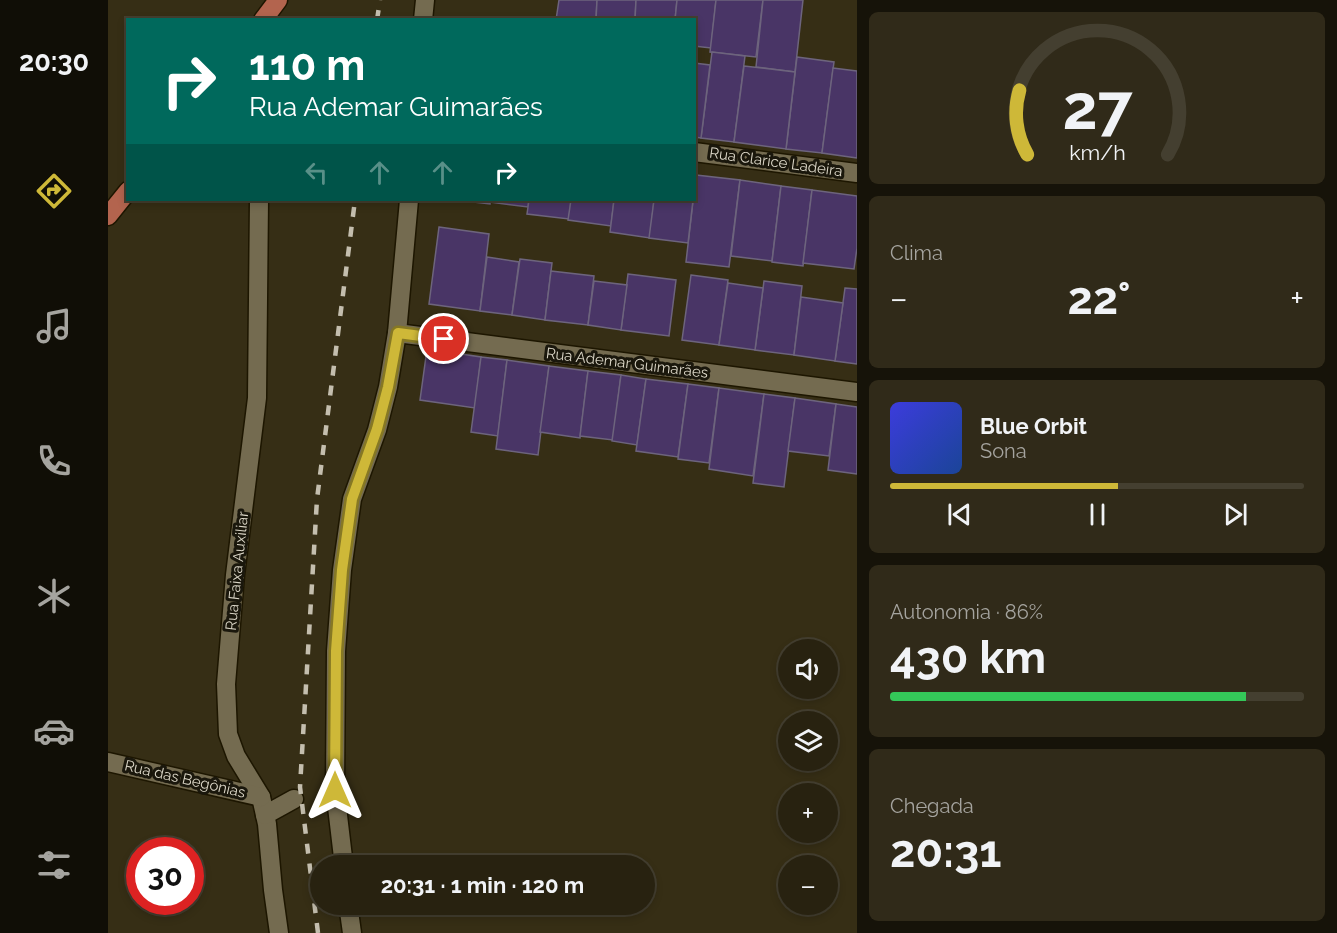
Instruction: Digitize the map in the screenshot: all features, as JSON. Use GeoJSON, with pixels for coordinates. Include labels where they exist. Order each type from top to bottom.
{"type":"FeatureCollection","features":[{"type":"Feature","properties":{"kind":"main road"},"geometry":{"type":"LineString","coordinates":[[264,18],[278,0]]}},
{"type":"Feature","properties":{"kind":"main road"},"geometry":{"type":"LineString","coordinates":[[108,216],[126,194]]}},
{"type":"Feature","properties":{"kind":"street"},"geometry":{"type":"LineString","coordinates":[[423,18],[424,0]]}},
{"type":"Feature","properties":{"kind":"street","name":"Rua Clarice Ladeira"},"geometry":{"type":"LineString","coordinates":[[696,152],[857,173]]}},
{"type":"Feature","properties":{"kind":"street","name":"Rua Faixa Auxiliar"},"geometry":{"type":"LineString","coordinates":[[259,201],[257,398],[235,575],[226,684],[228,734],[236,756],[263,806],[279,933]]}},
{"type":"Feature","properties":{"kind":"street"},"geometry":{"type":"LineString","coordinates":[[343,855],[335,790],[336,651],[342,570],[352,499],[377,429],[398,333],[409,201]]}},
{"type":"Feature","properties":{"kind":"street","name":"Rua Ademar Guimarães"},"geometry":{"type":"LineString","coordinates":[[398,333],[857,392]]}},
{"type":"Feature","properties":{"kind":"street","name":"Rua das Begônias"},"geometry":{"type":"LineString","coordinates":[[108,762],[263,806]]}},
{"type":"Feature","properties":{"kind":"street"},"geometry":{"type":"LineString","coordinates":[[263,806],[294,799]]}},
{"type":"Feature","properties":{"kind":"street"},"geometry":{"type":"LineString","coordinates":[[350,915],[352,933]]}},
{"type":"Feature","properties":{"kind":"building"},"geometry":{"type":"Polygon","coordinates":[[[559,0],[597,0],[596,18],[556,18],[559,0]]]}},
{"type":"Feature","properties":{"kind":"building"},"geometry":{"type":"Polygon","coordinates":[[[597,0],[636,0],[635,18],[596,18],[597,0]]]}},
{"type":"Feature","properties":{"kind":"building"},"geometry":{"type":"Polygon","coordinates":[[[636,0],[677,0],[675,18],[635,18],[636,0]]]}},
{"type":"Feature","properties":{"kind":"building"},"geometry":{"type":"Polygon","coordinates":[[[677,0],[716,0],[711,48],[696,46],[696,18],[675,18],[677,0]]]}},
{"type":"Feature","properties":{"kind":"building"},"geometry":{"type":"Polygon","coordinates":[[[716,0],[763,0],[756,57],[710,52],[716,0]]]}},
{"type":"Feature","properties":{"kind":"building"},"geometry":{"type":"Polygon","coordinates":[[[763,0],[803,0],[795,72],[756,67],[763,0]]]}},
{"type":"Feature","properties":{"kind":"building"},"geometry":{"type":"Polygon","coordinates":[[[712,52],[745,56],[734,142],[701,138],[712,52]]]}},
{"type":"Feature","properties":{"kind":"building"},"geometry":{"type":"Polygon","coordinates":[[[797,57],[834,62],[822,153],[786,149],[797,57]]]}},
{"type":"Feature","properties":{"kind":"building"},"geometry":{"type":"Polygon","coordinates":[[[696,63],[710,65],[701,138],[696,137],[696,63]]]}},
{"type":"Feature","properties":{"kind":"building"},"geometry":{"type":"Polygon","coordinates":[[[744,66],[795,72],[786,149],[734,142],[744,66]]]}},
{"type":"Feature","properties":{"kind":"building"},"geometry":{"type":"Polygon","coordinates":[[[833,68],[857,71],[857,158],[822,153],[833,68]]]}},
{"type":"Feature","properties":{"kind":"building"},"geometry":{"type":"Polygon","coordinates":[[[696,175],[740,180],[729,267],[686,262],[693,201],[696,201],[696,175]]]}},
{"type":"Feature","properties":{"kind":"building"},"geometry":{"type":"Polygon","coordinates":[[[740,180],[781,186],[772,261],[731,256],[740,180]]]}},
{"type":"Feature","properties":{"kind":"building"},"geometry":{"type":"Polygon","coordinates":[[[781,186],[812,190],[803,266],[772,262],[781,186]]]}},
{"type":"Feature","properties":{"kind":"building"},"geometry":{"type":"Polygon","coordinates":[[[812,190],[857,196],[857,248],[854,269],[803,263],[812,190]]]}},
{"type":"Feature","properties":{"kind":"building"},"geometry":{"type":"Polygon","coordinates":[[[464,201],[490,201],[490,204],[464,201]]]}},
{"type":"Feature","properties":{"kind":"building"},"geometry":{"type":"Polygon","coordinates":[[[490,201],[529,201],[528,207],[490,201]]]}},
{"type":"Feature","properties":{"kind":"building"},"geometry":{"type":"Polygon","coordinates":[[[529,201],[571,201],[569,219],[527,214],[529,201]]]}},
{"type":"Feature","properties":{"kind":"building"},"geometry":{"type":"Polygon","coordinates":[[[571,201],[614,201],[611,226],[568,220],[571,201]]]}},
{"type":"Feature","properties":{"kind":"building"},"geometry":{"type":"Polygon","coordinates":[[[614,201],[654,201],[650,238],[610,232],[614,201]]]}},
{"type":"Feature","properties":{"kind":"building"},"geometry":{"type":"Polygon","coordinates":[[[654,201],[693,201],[688,243],[649,238],[654,201]]]}},
{"type":"Feature","properties":{"kind":"building"},"geometry":{"type":"Polygon","coordinates":[[[439,227],[489,234],[480,311],[429,304],[439,227]]]}},
{"type":"Feature","properties":{"kind":"building"},"geometry":{"type":"Polygon","coordinates":[[[487,257],[519,262],[512,315],[480,311],[487,257]]]}},
{"type":"Feature","properties":{"kind":"building"},"geometry":{"type":"Polygon","coordinates":[[[520,259],[552,263],[545,320],[512,315],[520,259]]]}},
{"type":"Feature","properties":{"kind":"building"},"geometry":{"type":"Polygon","coordinates":[[[551,271],[594,276],[588,325],[545,320],[551,271]]]}},
{"type":"Feature","properties":{"kind":"building"},"geometry":{"type":"Polygon","coordinates":[[[628,274],[676,280],[669,336],[621,330],[628,274]]]}},
{"type":"Feature","properties":{"kind":"building"},"geometry":{"type":"Polygon","coordinates":[[[691,275],[728,280],[719,345],[682,340],[691,275]]]}},
{"type":"Feature","properties":{"kind":"building"},"geometry":{"type":"Polygon","coordinates":[[[594,281],[627,285],[621,330],[588,325],[594,281]]]}},
{"type":"Feature","properties":{"kind":"building"},"geometry":{"type":"Polygon","coordinates":[[[764,281],[802,286],[794,355],[755,350],[764,281]]]}},
{"type":"Feature","properties":{"kind":"building"},"geometry":{"type":"Polygon","coordinates":[[[728,283],[763,288],[755,350],[719,345],[728,283]]]}},
{"type":"Feature","properties":{"kind":"building"},"geometry":{"type":"Polygon","coordinates":[[[845,288],[857,289],[857,364],[835,361],[845,288]]]}},
{"type":"Feature","properties":{"kind":"building"},"geometry":{"type":"Polygon","coordinates":[[[801,297],[843,303],[835,361],[794,355],[801,297]]]}},
{"type":"Feature","properties":{"kind":"building"},"geometry":{"type":"Polygon","coordinates":[[[427,349],[481,357],[475,408],[420,400],[427,349]]]}},
{"type":"Feature","properties":{"kind":"building"},"geometry":{"type":"Polygon","coordinates":[[[481,357],[507,360],[498,436],[471,432],[481,357]]]}},
{"type":"Feature","properties":{"kind":"building"},"geometry":{"type":"Polygon","coordinates":[[[507,360],[549,366],[538,455],[496,449],[507,360]]]}},
{"type":"Feature","properties":{"kind":"building"},"geometry":{"type":"Polygon","coordinates":[[[549,366],[588,371],[580,438],[540,432],[549,366]]]}},
{"type":"Feature","properties":{"kind":"building"},"geometry":{"type":"Polygon","coordinates":[[[588,371],[621,375],[613,440],[580,436],[588,371]]]}},
{"type":"Feature","properties":{"kind":"building"},"geometry":{"type":"Polygon","coordinates":[[[621,375],[646,379],[637,445],[612,441],[621,375]]]}},
{"type":"Feature","properties":{"kind":"building"},"geometry":{"type":"Polygon","coordinates":[[[646,379],[688,384],[678,457],[636,451],[646,379]]]}},
{"type":"Feature","properties":{"kind":"building"},"geometry":{"type":"Polygon","coordinates":[[[688,384],[719,388],[709,463],[678,459],[688,384]]]}},
{"type":"Feature","properties":{"kind":"building"},"geometry":{"type":"Polygon","coordinates":[[[719,388],[764,394],[753,476],[709,469],[719,388]]]}},
{"type":"Feature","properties":{"kind":"building"},"geometry":{"type":"Polygon","coordinates":[[[764,394],[795,398],[784,487],[753,483],[764,394]]]}},
{"type":"Feature","properties":{"kind":"building"},"geometry":{"type":"Polygon","coordinates":[[[795,398],[836,404],[829,456],[788,451],[795,398]]]}},
{"type":"Feature","properties":{"kind":"building"},"geometry":{"type":"Polygon","coordinates":[[[836,404],[857,407],[857,474],[828,470],[836,404]]]}},
{"type":"Feature","properties":{"kind":"railway"},"geometry":{"type":"LineString","coordinates":[[377,18],[380,0]]}},
{"type":"Feature","properties":{"kind":"railway"},"geometry":{"type":"LineString","coordinates":[[318,933],[300,787],[317,499],[355,201]]}},
{"type":"Feature","properties":{"kind":"route"},"geometry":{"type":"LineString","coordinates":[[335,790],[336,651],[342,570],[352,499],[377,429],[398,333],[444,339]]}}]}
